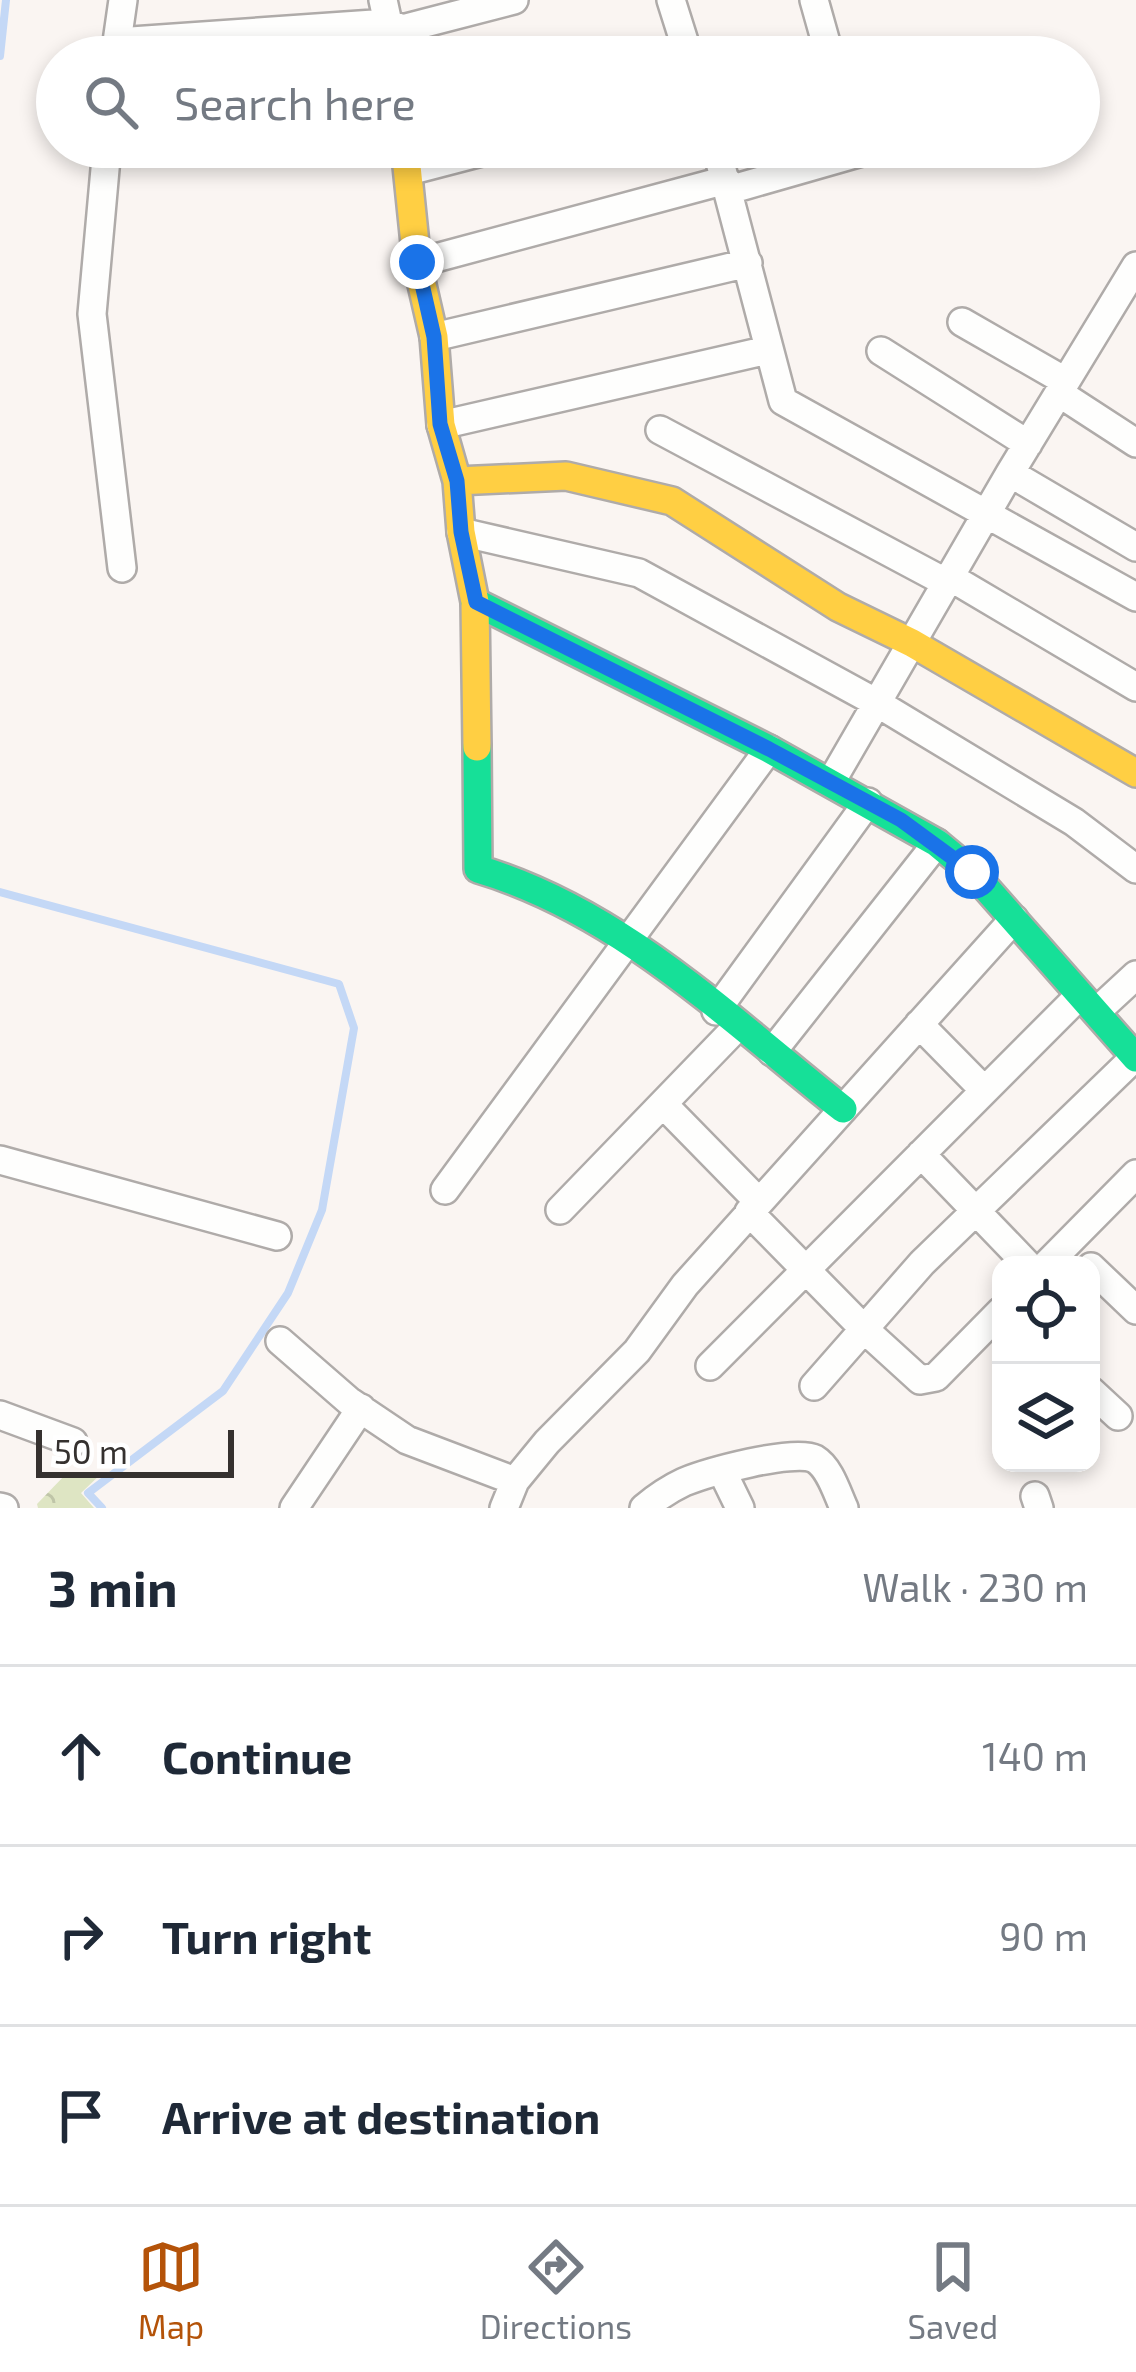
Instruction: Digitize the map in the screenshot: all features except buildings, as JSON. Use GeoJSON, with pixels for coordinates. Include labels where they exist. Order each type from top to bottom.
{"type":"FeatureCollection","features":[{"type":"Feature","properties":{"kind":"street"},"geometry":{"type":"LineString","coordinates":[[118,36],[123,0]]}},
{"type":"Feature","properties":{"kind":"street"},"geometry":{"type":"LineString","coordinates":[[208,36],[386,11],[402,29],[514,0]]}},
{"type":"Feature","properties":{"kind":"street"},"geometry":{"type":"LineString","coordinates":[[671,0],[682,36]]}},
{"type":"Feature","properties":{"kind":"street"},"geometry":{"type":"LineString","coordinates":[[814,0],[824,36]]}},
{"type":"Feature","properties":{"kind":"street"},"geometry":{"type":"LineString","coordinates":[[105,168],[92,314],[122,568]]}},
{"type":"Feature","properties":{"kind":"street"},"geometry":{"type":"LineString","coordinates":[[408,168],[417,262],[434,337],[440,424],[457,481],[461,532],[476,602],[478,869],[554,895],[612,927],[843,1109]]}},
{"type":"Feature","properties":{"kind":"street"},"geometry":{"type":"LineString","coordinates":[[723,168],[783,401],[1136,597]]}},
{"type":"Feature","properties":{"kind":"street"},"geometry":{"type":"LineString","coordinates":[[417,262],[796,168]]}},
{"type":"Feature","properties":{"kind":"street"},"geometry":{"type":"LineString","coordinates":[[434,337],[748,263]]}},
{"type":"Feature","properties":{"kind":"street"},"geometry":{"type":"LineString","coordinates":[[831,782],[1010,472],[1136,266]]}},
{"type":"Feature","properties":{"kind":"street"},"geometry":{"type":"LineString","coordinates":[[962,322],[1062,387],[1136,443]]}},
{"type":"Feature","properties":{"kind":"street"},"geometry":{"type":"LineString","coordinates":[[440,424],[768,350]]}},
{"type":"Feature","properties":{"kind":"street"},"geometry":{"type":"LineString","coordinates":[[881,350],[1028,444]]}},
{"type":"Feature","properties":{"kind":"street"},"geometry":{"type":"LineString","coordinates":[[660,430],[948,580],[1136,687]]}},
{"type":"Feature","properties":{"kind":"street"},"geometry":{"type":"LineString","coordinates":[[1010,472],[1136,547]]}},
{"type":"Feature","properties":{"kind":"street"},"geometry":{"type":"LineString","coordinates":[[457,481],[566,476],[672,501],[838,607],[912,643],[1136,773]]}},
{"type":"Feature","properties":{"kind":"street"},"geometry":{"type":"LineString","coordinates":[[461,532],[640,573],[877,704],[1074,822],[1136,869]]}},
{"type":"Feature","properties":{"kind":"street"},"geometry":{"type":"LineString","coordinates":[[476,602],[769,749],[937,843],[972,872],[1136,1057],[922,1263],[814,1386]]}},
{"type":"Feature","properties":{"kind":"street"},"geometry":{"type":"LineString","coordinates":[[445,1190],[769,749]]}},
{"type":"Feature","properties":{"kind":"street"},"geometry":{"type":"LineString","coordinates":[[560,1210],[663,1104],[726,1019],[868,802]]}},
{"type":"Feature","properties":{"kind":"street"},"geometry":{"type":"LineString","coordinates":[[772,1052],[937,843]]}},
{"type":"Feature","properties":{"kind":"street"},"geometry":{"type":"LineString","coordinates":[[504,1508],[515,1481],[547,1442],[643,1342],[685,1285],[1014,919]]}},
{"type":"Feature","properties":{"kind":"street"},"geometry":{"type":"LineString","coordinates":[[710,1366],[984,1090],[1088,1003],[1136,976]]}},
{"type":"Feature","properties":{"kind":"street"},"geometry":{"type":"LineString","coordinates":[[919,1024],[984,1090]]}},
{"type":"Feature","properties":{"kind":"street"},"geometry":{"type":"LineString","coordinates":[[663,1104],[864,1329],[920,1379],[928,1381],[992,1320]]}},
{"type":"Feature","properties":{"kind":"street"},"geometry":{"type":"LineString","coordinates":[[921,1154],[1019,1256]]}},
{"type":"Feature","properties":{"kind":"street"},"geometry":{"type":"LineString","coordinates":[[0,1160],[277,1237]]}},
{"type":"Feature","properties":{"kind":"street"},"geometry":{"type":"LineString","coordinates":[[1055,1256],[1135,1177]]}},
{"type":"Feature","properties":{"kind":"street"},"geometry":{"type":"LineString","coordinates":[[1067,1244],[1080,1256]]}},
{"type":"Feature","properties":{"kind":"street"},"geometry":{"type":"LineString","coordinates":[[1100,1276],[1136,1310]]}},
{"type":"Feature","properties":{"kind":"street"},"geometry":{"type":"LineString","coordinates":[[280,1341],[406,1440],[515,1481]]}},
{"type":"Feature","properties":{"kind":"street"},"geometry":{"type":"LineString","coordinates":[[1100,1399],[1118,1416]]}},
{"type":"Feature","properties":{"kind":"street"},"geometry":{"type":"LineString","coordinates":[[294,1508],[361,1408]]}},
{"type":"Feature","properties":{"kind":"street"},"geometry":{"type":"LineString","coordinates":[[0,1415],[73,1442]]}},
{"type":"Feature","properties":{"kind":"street"},"geometry":{"type":"LineString","coordinates":[[644,1508],[685,1481],[801,1456],[814,1459],[827,1472],[844,1508]]}},
{"type":"Feature","properties":{"kind":"street"},"geometry":{"type":"LineString","coordinates":[[722,1471],[740,1508]]}},
{"type":"Feature","properties":{"kind":"green space"},"geometry":{"type":"Polygon","coordinates":[[[103,1472],[81,1493],[94,1508],[38,1508],[66,1474],[103,1472]]]}},
{"type":"Feature","properties":{"kind":"waterway"},"geometry":{"type":"LineString","coordinates":[[0,56],[6,0]]}},
{"type":"Feature","properties":{"kind":"waterway"},"geometry":{"type":"LineString","coordinates":[[0,892],[339,984],[354,1028],[322,1210],[288,1293],[223,1391],[88,1493],[102,1508]]}},
{"type":"Feature","properties":{"kind":"traffic: fast"},"geometry":{"type":"LineString","coordinates":[[475,602],[769,749],[937,843],[972,872],[1136,1058]]}},
{"type":"Feature","properties":{"kind":"traffic: fast"},"geometry":{"type":"LineString","coordinates":[[477,747],[478,869],[530,888],[626,940],[843,1109]]}},
{"type":"Feature","properties":{"kind":"traffic: slow"},"geometry":{"type":"LineString","coordinates":[[407,168],[417,263],[434,337],[441,425],[457,481],[475,602],[477,747]]}},
{"type":"Feature","properties":{"kind":"traffic: slow"},"geometry":{"type":"LineString","coordinates":[[457,481],[566,476],[672,501],[838,607],[912,643],[1136,773]]}},
{"type":"Feature","properties":{"kind":"route"},"geometry":{"type":"LineString","coordinates":[[417,262],[434,337],[440,424],[457,481],[461,532],[476,602],[901,820],[972,872]]}}]}
